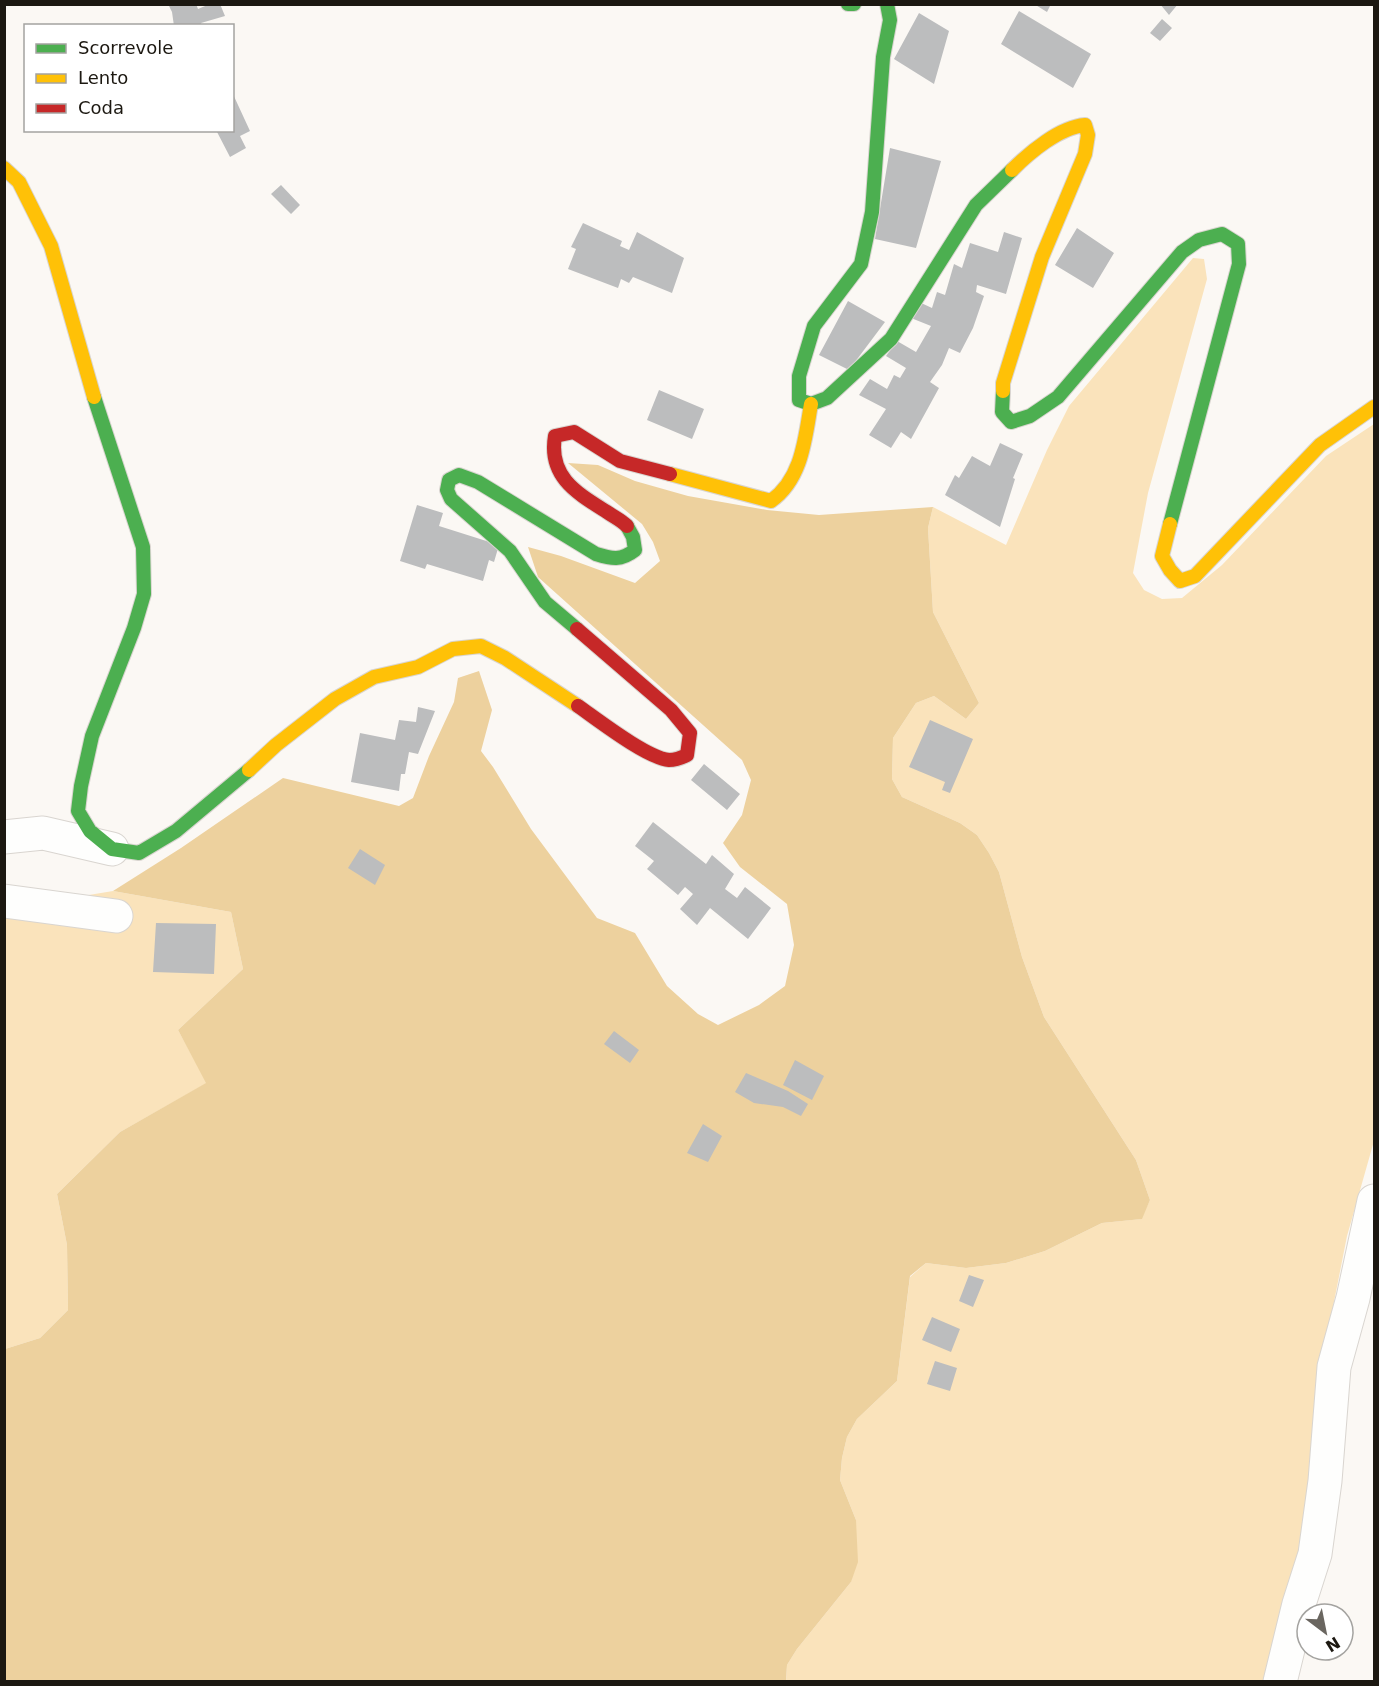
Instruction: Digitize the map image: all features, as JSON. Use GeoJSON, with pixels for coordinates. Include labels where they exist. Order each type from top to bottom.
{"type":"FeatureCollection","features":[{"type":"Feature","properties":{"kind":"street"},"geometry":{"type":"LineString","coordinates":[[848,4],[854,4]]}},
{"type":"Feature","properties":{"kind":"street"},"geometry":{"type":"LineString","coordinates":[[887,4],[890,20],[883,57],[872,213],[861,264],[814,326],[800,375],[799,400],[811,404],[827,398],[891,339],[976,205],[1027,155],[1072,126],[1085,125],[1088,135],[1084,154],[1042,257],[1003,383],[1002,412],[1011,422],[1030,416],[1058,397],[1182,252],[1199,240],[1222,234],[1238,244],[1239,264],[1162,556],[1170,570],[1180,581],[1195,576],[1320,445],[1374,407]]}},
{"type":"Feature","properties":{"kind":"street"},"geometry":{"type":"LineString","coordinates":[[4,168],[19,182],[51,246],[100,417],[143,547],[144,594],[134,628],[92,736],[78,811],[90,831],[112,849]]}},
{"type":"Feature","properties":{"kind":"street"},"geometry":{"type":"LineString","coordinates":[[4,837],[43,833],[139,853],[176,831],[234,784],[276,745],[335,699],[374,677],[418,667],[453,649],[481,646],[505,658],[642,749],[665,761],[680,759],[687,754],[690,733],[671,710],[545,602],[510,551],[451,499],[447,490],[450,480],[459,475],[478,482],[596,554],[615,560],[635,550],[634,539],[627,524],[575,492],[557,471],[552,446],[555,436],[574,432],[620,461],[771,501],[780,497],[792,480],[803,446],[811,404]]}},
{"type":"Feature","properties":{"kind":"street"},"geometry":{"type":"LineString","coordinates":[[4,901],[116,916]]}},
{"type":"Feature","properties":{"kind":"street"},"geometry":{"type":"LineString","coordinates":[[1280,1682],[1299,1604],[1315,1554],[1325,1482],[1334,1367],[1353,1298],[1374,1201]]}},
{"type":"Feature","properties":{"kind":"shaded area"},"geometry":{"type":"Polygon","coordinates":[[[1193,258],[1204,259],[1207,279],[1148,493],[1133,573],[1144,590],[1162,599],[1182,598],[1222,565],[1326,456],[1374,424],[1374,1141],[1347,1236],[1315,1398],[1311,1519],[1286,1589],[1264,1681],[786,1682],[787,1665],[797,1649],[851,1582],[856,1520],[840,1480],[842,1458],[847,1437],[857,1419],[897,1381],[910,1277],[926,1263],[966,1268],[1006,1263],[1045,1251],[1102,1223],[1141,1219],[1150,1200],[1136,1160],[1044,1017],[1022,957],[999,872],[989,853],[977,835],[960,823],[902,797],[892,779],[893,738],[916,703],[934,696],[966,719],[979,703],[933,612],[928,528],[933,507],[1006,545],[1047,450],[1069,406],[1193,258]]]}},
{"type":"Feature","properties":{"kind":"shaded area"},"geometry":{"type":"Polygon","coordinates":[[[568,463],[598,465],[635,481],[688,496],[767,510],[819,515],[933,507],[928,528],[933,612],[979,703],[966,719],[934,696],[916,703],[893,738],[892,779],[902,797],[960,823],[977,835],[989,853],[999,872],[1022,957],[1044,1017],[1136,1160],[1150,1200],[1142,1219],[1102,1223],[1045,1251],[1006,1263],[966,1268],[926,1263],[910,1276],[897,1381],[857,1419],[847,1437],[842,1458],[840,1480],[856,1520],[858,1562],[851,1582],[797,1649],[787,1665],[786,1681],[5,1682],[5,1349],[40,1338],[68,1310],[67,1245],[57,1194],[120,1132],[206,1083],[178,1030],[243,969],[231,912],[113,891],[181,848],[283,778],[399,806],[413,798],[454,702],[458,678],[479,671],[492,710],[481,751],[531,829],[597,918],[635,933],[667,986],[698,1014],[718,1025],[759,1005],[785,986],[794,945],[787,904],[740,867],[723,843],[742,815],[751,780],[742,760],[538,577],[528,547],[561,556],[635,583],[660,561],[653,542],[642,524],[568,463]]]}},
{"type":"Feature","properties":{"kind":"shaded area"},"geometry":{"type":"Polygon","coordinates":[[[113,891],[231,912],[243,969],[178,1030],[207,1083],[120,1132],[57,1194],[67,1245],[68,1310],[40,1338],[5,1349],[4,909],[113,891]]]}},
{"type":"Feature","properties":{"kind":"building"},"geometry":{"type":"Polygon","coordinates":[[[168,4],[196,4],[198,9],[210,4],[220,4],[225,16],[201,24],[174,24],[168,4]]]}},
{"type":"Feature","properties":{"kind":"building"},"geometry":{"type":"Polygon","coordinates":[[[1034,4],[1051,4],[1047,12],[1034,4]]]}},
{"type":"Feature","properties":{"kind":"building"},"geometry":{"type":"Polygon","coordinates":[[[1160,4],[1178,4],[1169,15],[1160,4]]]}},
{"type":"Feature","properties":{"kind":"building"},"geometry":{"type":"Polygon","coordinates":[[[1019,11],[1091,54],[1073,88],[1001,44],[1019,11]]]}},
{"type":"Feature","properties":{"kind":"building"},"geometry":{"type":"Polygon","coordinates":[[[919,13],[949,31],[934,84],[894,59],[919,13]]]}},
{"type":"Feature","properties":{"kind":"building"},"geometry":{"type":"Polygon","coordinates":[[[1162,19],[1172,28],[1160,41],[1150,33],[1162,19]]]}},
{"type":"Feature","properties":{"kind":"building"},"geometry":{"type":"Polygon","coordinates":[[[234,96],[250,131],[240,136],[246,148],[230,157],[217,132],[234,132],[234,96]]]}},
{"type":"Feature","properties":{"kind":"building"},"geometry":{"type":"Polygon","coordinates":[[[890,148],[941,161],[916,248],[875,239],[890,148]]]}},
{"type":"Feature","properties":{"kind":"building"},"geometry":{"type":"Polygon","coordinates":[[[281,185],[300,205],[291,214],[271,194],[281,185]]]}},
{"type":"Feature","properties":{"kind":"building"},"geometry":{"type":"Polygon","coordinates":[[[583,223],[622,241],[620,246],[629,250],[637,232],[684,258],[672,293],[633,277],[629,283],[621,279],[618,288],[568,269],[576,249],[571,247],[583,223]]]}},
{"type":"Feature","properties":{"kind":"building"},"geometry":{"type":"Polygon","coordinates":[[[1077,228],[1114,253],[1093,288],[1055,265],[1077,228]]]}},
{"type":"Feature","properties":{"kind":"building"},"geometry":{"type":"Polygon","coordinates":[[[1004,232],[1022,238],[1006,294],[977,285],[976,292],[984,296],[973,328],[960,353],[949,348],[942,365],[930,382],[939,388],[911,439],[901,432],[891,448],[869,435],[886,409],[859,395],[870,379],[887,389],[894,375],[900,378],[906,368],[886,356],[897,341],[916,352],[931,326],[911,318],[919,302],[932,308],[937,292],[945,295],[954,264],[962,268],[970,243],[998,252],[1004,232]]]}},
{"type":"Feature","properties":{"kind":"building"},"geometry":{"type":"Polygon","coordinates":[[[848,301],[885,322],[849,370],[819,355],[848,301]]]}},
{"type":"Feature","properties":{"kind":"building"},"geometry":{"type":"Polygon","coordinates":[[[659,390],[704,409],[692,439],[647,420],[659,390]]]}},
{"type":"Feature","properties":{"kind":"building"},"geometry":{"type":"Polygon","coordinates":[[[1000,443],[1023,454],[1013,478],[1015,479],[1000,527],[945,495],[955,475],[959,478],[972,456],[990,466],[1000,443]]]}},
{"type":"Feature","properties":{"kind":"building"},"geometry":{"type":"Polygon","coordinates":[[[417,505],[443,513],[439,526],[499,545],[494,562],[489,560],[483,581],[427,564],[425,569],[400,561],[417,505]]]}},
{"type":"Feature","properties":{"kind":"building"},"geometry":{"type":"Polygon","coordinates":[[[418,707],[435,711],[418,754],[409,752],[405,774],[401,774],[399,791],[351,782],[360,733],[395,740],[399,720],[416,722],[418,707]]]}},
{"type":"Feature","properties":{"kind":"building"},"geometry":{"type":"Polygon","coordinates":[[[930,720],[973,739],[950,793],[942,790],[945,782],[909,767],[930,720]]]}},
{"type":"Feature","properties":{"kind":"building"},"geometry":{"type":"Polygon","coordinates":[[[704,764],[740,794],[727,810],[691,780],[704,764]]]}},
{"type":"Feature","properties":{"kind":"building"},"geometry":{"type":"Polygon","coordinates":[[[653,822],[706,864],[712,855],[734,874],[725,889],[737,898],[745,887],[771,908],[748,939],[710,908],[697,925],[680,909],[693,894],[685,887],[678,895],[647,869],[654,861],[635,846],[653,822]]]}},
{"type":"Feature","properties":{"kind":"building"},"geometry":{"type":"Polygon","coordinates":[[[360,849],[385,865],[375,885],[348,868],[360,849]]]}},
{"type":"Feature","properties":{"kind":"building"},"geometry":{"type":"Polygon","coordinates":[[[156,923],[216,924],[214,974],[153,972],[156,923]]]}},
{"type":"Feature","properties":{"kind":"building"},"geometry":{"type":"Polygon","coordinates":[[[614,1031],[639,1050],[630,1063],[604,1044],[614,1031]]]}},
{"type":"Feature","properties":{"kind":"building"},"geometry":{"type":"Polygon","coordinates":[[[795,1060],[824,1076],[812,1100],[783,1085],[795,1060]]]}},
{"type":"Feature","properties":{"kind":"building"},"geometry":{"type":"Polygon","coordinates":[[[746,1073],[788,1091],[808,1104],[801,1116],[783,1107],[754,1103],[735,1092],[746,1073]]]}},
{"type":"Feature","properties":{"kind":"building"},"geometry":{"type":"Polygon","coordinates":[[[703,1124],[722,1136],[708,1162],[687,1153],[703,1124]]]}},
{"type":"Feature","properties":{"kind":"building"},"geometry":{"type":"Polygon","coordinates":[[[969,1275],[984,1280],[973,1307],[959,1301],[969,1275]]]}},
{"type":"Feature","properties":{"kind":"building"},"geometry":{"type":"Polygon","coordinates":[[[932,1317],[960,1329],[951,1352],[922,1340],[932,1317]]]}},
{"type":"Feature","properties":{"kind":"building"},"geometry":{"type":"Polygon","coordinates":[[[935,1361],[957,1368],[950,1391],[927,1384],[935,1361]]]}},
{"type":"Feature","properties":{"kind":"traffic: fast"},"geometry":{"type":"LineString","coordinates":[[848,4],[854,4]]}},
{"type":"Feature","properties":{"kind":"traffic: fast"},"geometry":{"type":"LineString","coordinates":[[887,4],[890,20],[883,57],[872,212],[861,264],[814,326],[799,376],[799,400],[811,404],[827,398],[891,339],[976,205],[1012,170]]}},
{"type":"Feature","properties":{"kind":"traffic: fast"},"geometry":{"type":"LineString","coordinates":[[1003,391],[1002,412],[1011,422],[1030,416],[1058,397],[1182,252],[1199,240],[1222,234],[1238,244],[1239,264],[1170,524]]}},
{"type":"Feature","properties":{"kind":"traffic: fast"},"geometry":{"type":"LineString","coordinates":[[94,397],[143,547],[144,594],[134,628],[92,736],[78,811],[90,831],[112,849],[139,853],[176,831],[249,770]]}},
{"type":"Feature","properties":{"kind":"traffic: fast"},"geometry":{"type":"LineString","coordinates":[[577,629],[545,602],[510,551],[451,499],[447,490],[449,480],[459,475],[478,482],[602,556],[621,557],[635,550],[633,537],[627,526]]}},
{"type":"Feature","properties":{"kind":"traffic: slow"},"geometry":{"type":"LineString","coordinates":[[1003,391],[1003,383],[1042,257],[1085,154],[1088,135],[1085,125],[1056,135],[1036,148],[1012,170]]}},
{"type":"Feature","properties":{"kind":"traffic: slow"},"geometry":{"type":"LineString","coordinates":[[4,168],[19,182],[51,246],[94,397]]}},
{"type":"Feature","properties":{"kind":"traffic: slow"},"geometry":{"type":"LineString","coordinates":[[670,474],[771,501],[781,492],[796,470],[804,444],[811,404]]}},
{"type":"Feature","properties":{"kind":"traffic: slow"},"geometry":{"type":"LineString","coordinates":[[1170,524],[1162,556],[1180,581],[1195,576],[1320,445],[1374,407]]}},
{"type":"Feature","properties":{"kind":"traffic: slow"},"geometry":{"type":"LineString","coordinates":[[249,770],[276,745],[335,699],[374,677],[418,667],[453,649],[481,646],[505,658],[578,706]]}},
{"type":"Feature","properties":{"kind":"traffic: jam"},"geometry":{"type":"LineString","coordinates":[[627,526],[585,498],[567,482],[556,463],[555,436],[574,432],[620,461],[670,474]]}},
{"type":"Feature","properties":{"kind":"traffic: jam"},"geometry":{"type":"LineString","coordinates":[[577,629],[671,710],[690,733],[687,755],[669,760],[648,753],[578,706]]}}]}
